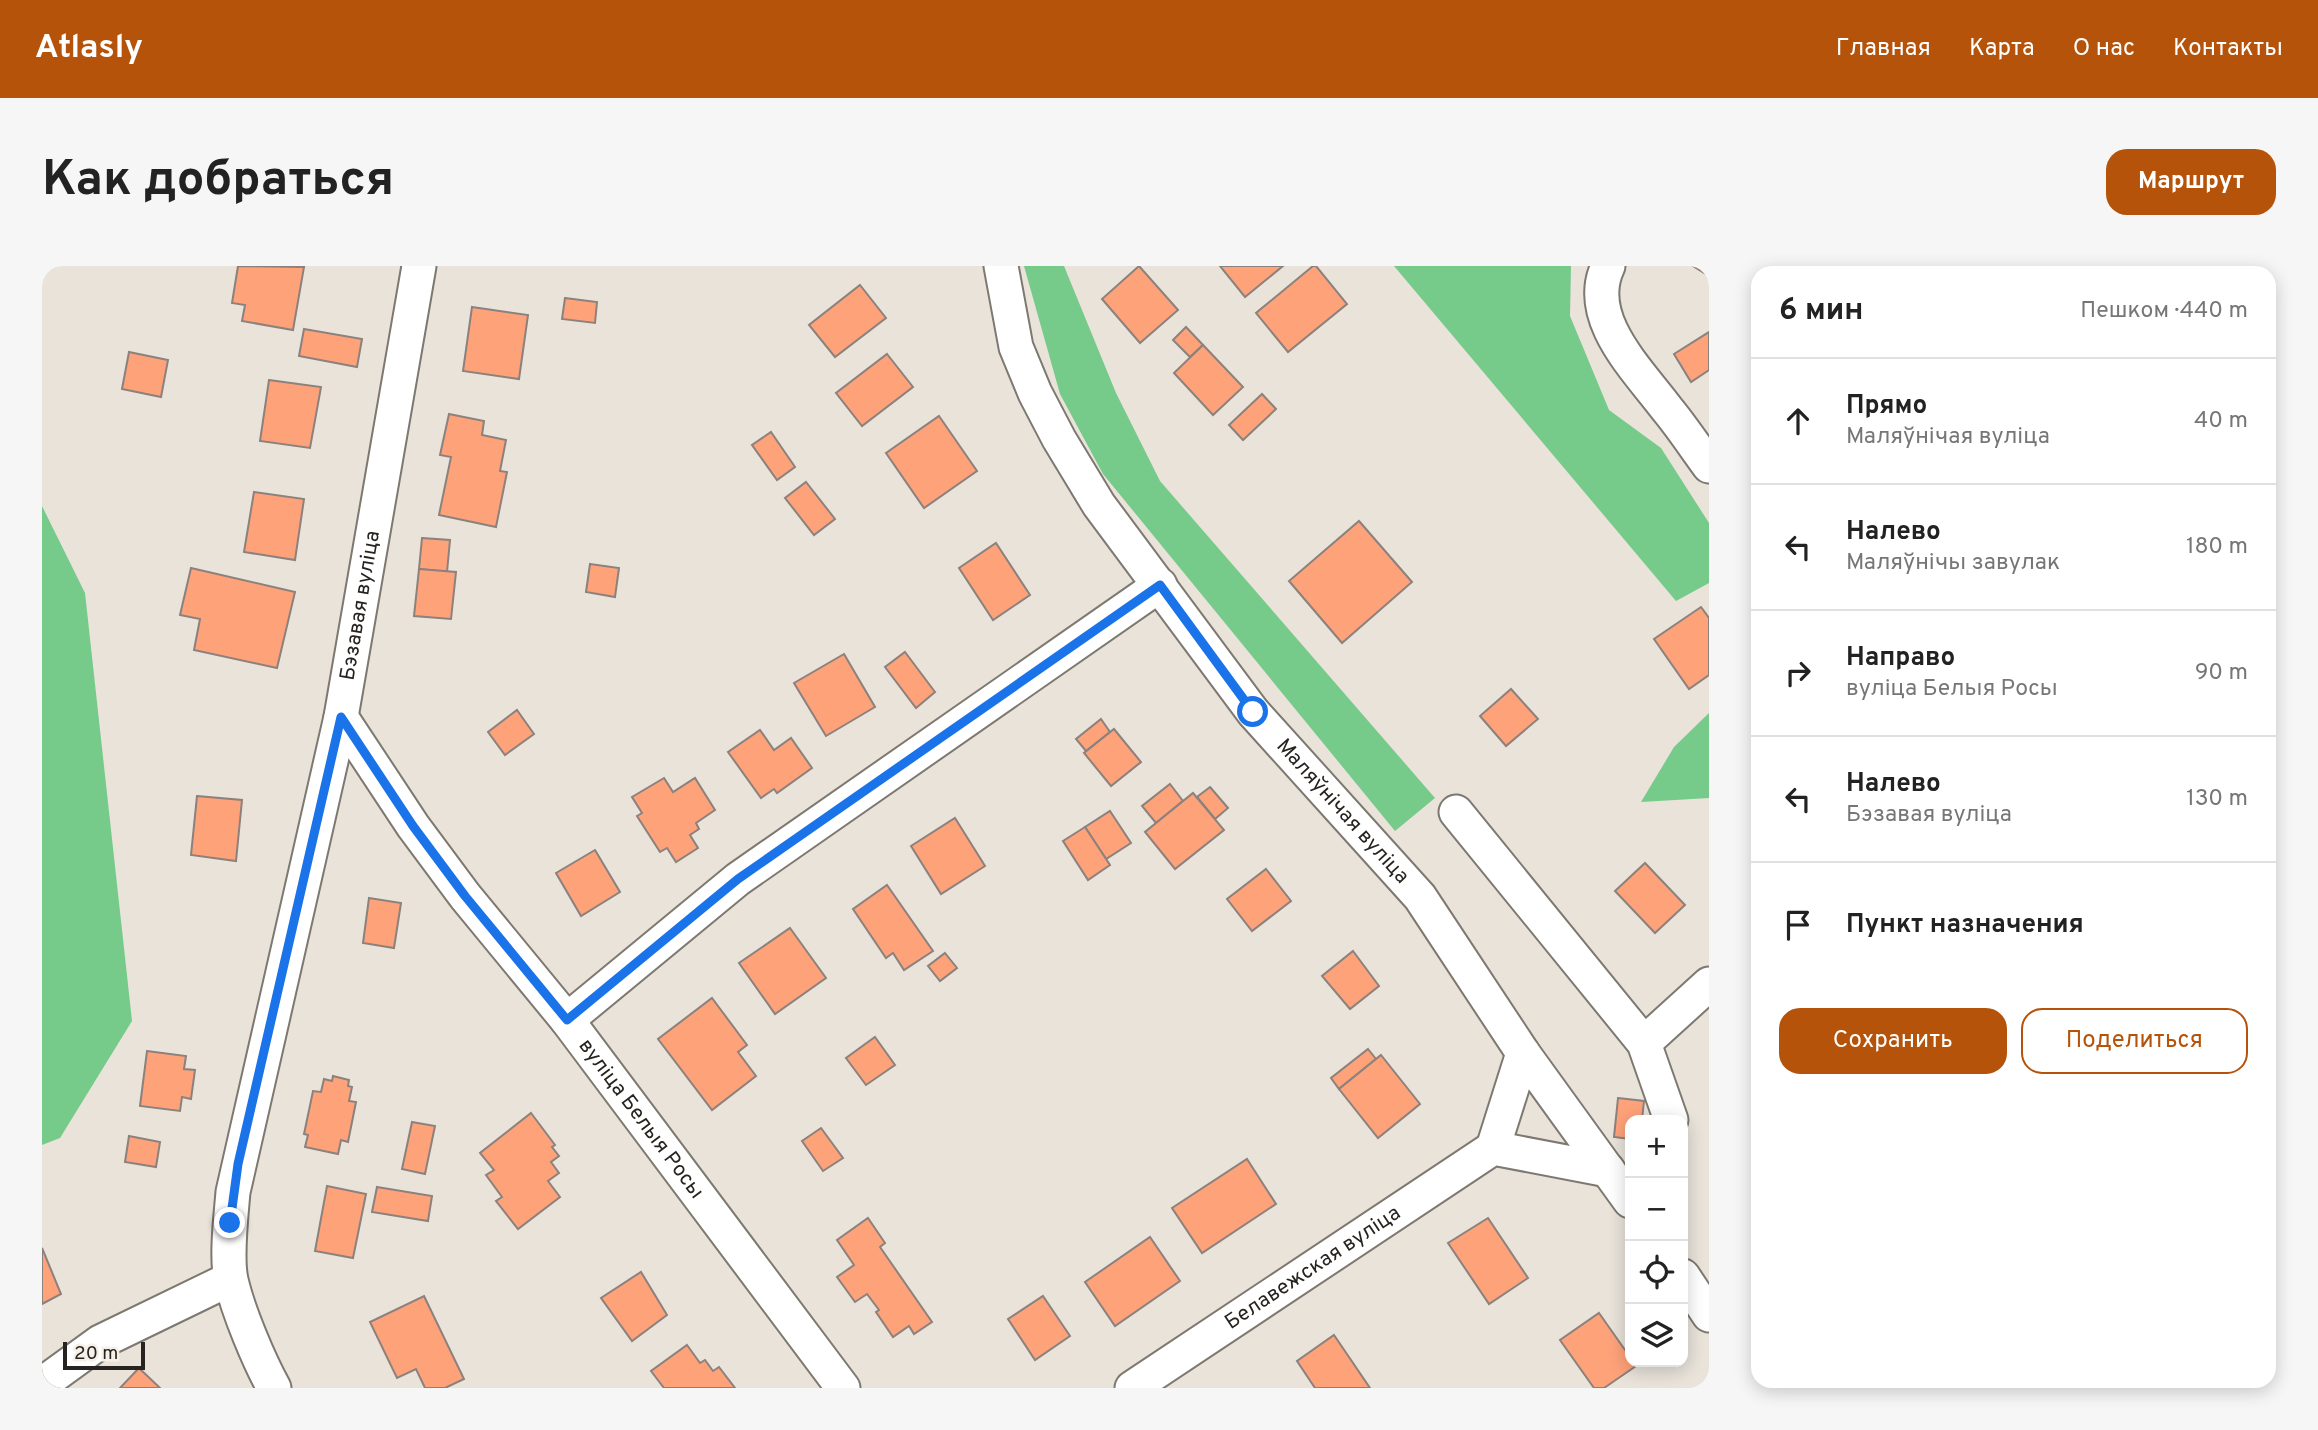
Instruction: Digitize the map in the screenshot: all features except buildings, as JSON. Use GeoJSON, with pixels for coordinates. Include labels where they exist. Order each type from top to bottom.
{"type":"FeatureCollection","features":[{"type":"Feature","properties":{"kind":"street","name":"Бэзавая вуліца"},"geometry":{"type":"LineString","coordinates":[[274,1388],[251,1338],[230,1279],[230,1223],[238,1164],[341,717],[419,266]]}},
{"type":"Feature","properties":{"kind":"street","name":"Маляўнічая вуліца"},"geometry":{"type":"LineString","coordinates":[[1001,266],[1016,347],[1035,393],[1059,439],[1099,505],[1253,712],[1420,897],[1523,1053],[1625,1194]]}},
{"type":"Feature","properties":{"kind":"street"},"geometry":{"type":"LineString","coordinates":[[1602,271],[1603,311],[1611,331],[1624,353],[1709,466]]}},
{"type":"Feature","properties":{"kind":"street"},"geometry":{"type":"LineString","coordinates":[[567,1020],[738,879],[1160,585]]}},
{"type":"Feature","properties":{"kind":"street","name":"вуліца Белыя Росы"},"geometry":{"type":"LineString","coordinates":[[341,717],[413,826],[457,886],[567,1020],[843,1388]]}},
{"type":"Feature","properties":{"kind":"street"},"geometry":{"type":"LineString","coordinates":[[1456,812],[1644,1043],[1669,1115]]}},
{"type":"Feature","properties":{"kind":"street"},"geometry":{"type":"LineString","coordinates":[[1644,1043],[1709,984]]}},
{"type":"Feature","properties":{"kind":"street"},"geometry":{"type":"LineString","coordinates":[[1523,1053],[1493,1147],[1608,1170]]}},
{"type":"Feature","properties":{"kind":"street","name":"Белавежская вуліца"},"geometry":{"type":"LineString","coordinates":[[1132,1388],[1493,1147]]}},
{"type":"Feature","properties":{"kind":"street"},"geometry":{"type":"LineString","coordinates":[[42,1384],[100,1342],[230,1279]]}},
{"type":"Feature","properties":{"kind":"street"},"geometry":{"type":"LineString","coordinates":[[1688,1284],[1709,1315]]}},
{"type":"Feature","properties":{"kind":"green space"},"geometry":{"type":"Polygon","coordinates":[[[1024,266],[1064,266],[1116,393],[1160,481],[1435,798],[1395,831],[1103,474],[1060,394],[1024,266]]]}},
{"type":"Feature","properties":{"kind":"green space"},"geometry":{"type":"Polygon","coordinates":[[[1394,266],[1571,266],[1570,316],[1609,410],[1661,448],[1709,523],[1709,583],[1676,601],[1394,266]]]}},
{"type":"Feature","properties":{"kind":"green space"},"geometry":{"type":"Polygon","coordinates":[[[42,506],[85,593],[132,1021],[60,1138],[42,1145],[42,506]]]}},
{"type":"Feature","properties":{"kind":"green space"},"geometry":{"type":"Polygon","coordinates":[[[1709,713],[1709,798],[1641,802],[1674,747],[1709,713]]]}},
{"type":"Feature","properties":{"kind":"route"},"geometry":{"type":"LineString","coordinates":[[230,1223],[238,1164],[341,717],[413,826],[465,896],[567,1020],[738,879],[1160,585],[1253,712]]}}]}
